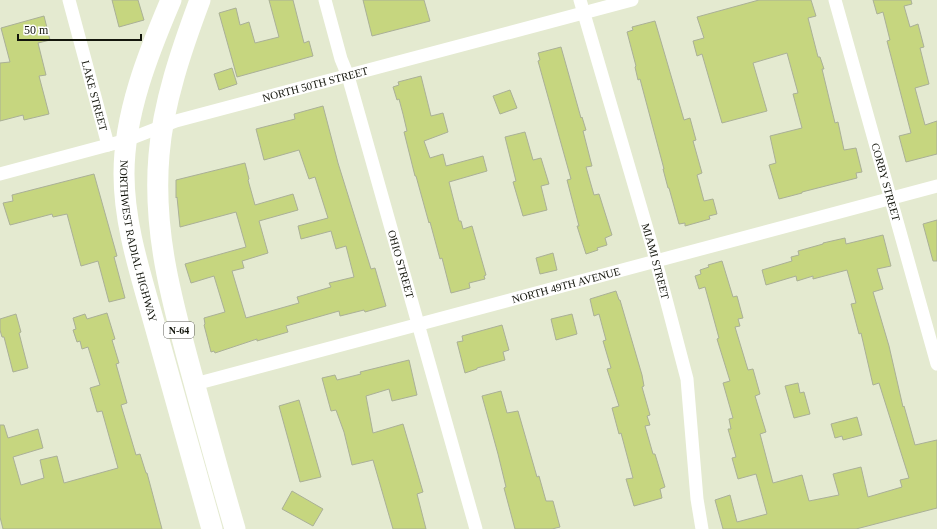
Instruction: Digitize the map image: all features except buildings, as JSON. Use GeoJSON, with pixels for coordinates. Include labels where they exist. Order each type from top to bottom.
{"type":"FeatureCollection","features":[{"type":"Feature","properties":{"kind":"main road","name":"NORTHWEST RADIAL HIGHWAY"},"geometry":{"type":"LineString","coordinates":[[171,0],[144,69],[134,105],[117,142],[124,174],[126,211],[133,246],[212,529]]}},
{"type":"Feature","properties":{"kind":"main road","name":"NORTHWEST RADIAL HIGHWAY"},"geometry":{"type":"LineString","coordinates":[[200,0],[175,75],[163,126],[159,155],[159,220],[162,250],[170,293],[235,529]]}},
{"type":"Feature","properties":{"kind":"street","name":"LAKE STREET"},"geometry":{"type":"LineString","coordinates":[[69,0],[117,142]]}},
{"type":"Feature","properties":{"kind":"street","name":"OHIO STREET"},"geometry":{"type":"LineString","coordinates":[[325,0],[419,324],[476,529]]}},
{"type":"Feature","properties":{"kind":"street","name":"MIAMI STREET"},"geometry":{"type":"LineString","coordinates":[[580,0],[681,352],[687,379],[697,499],[702,529]]}},
{"type":"Feature","properties":{"kind":"street","name":"NORTH 50TH STREET"},"geometry":{"type":"LineString","coordinates":[[0,174],[117,142],[184,119],[632,0]]}},
{"type":"Feature","properties":{"kind":"street","name":"CORBY STREET"},"geometry":{"type":"LineString","coordinates":[[835,0],[937,364]]}},
{"type":"Feature","properties":{"kind":"street","name":"NORTH 49TH AVENUE"},"geometry":{"type":"LineString","coordinates":[[195,384],[937,186]]}}]}
